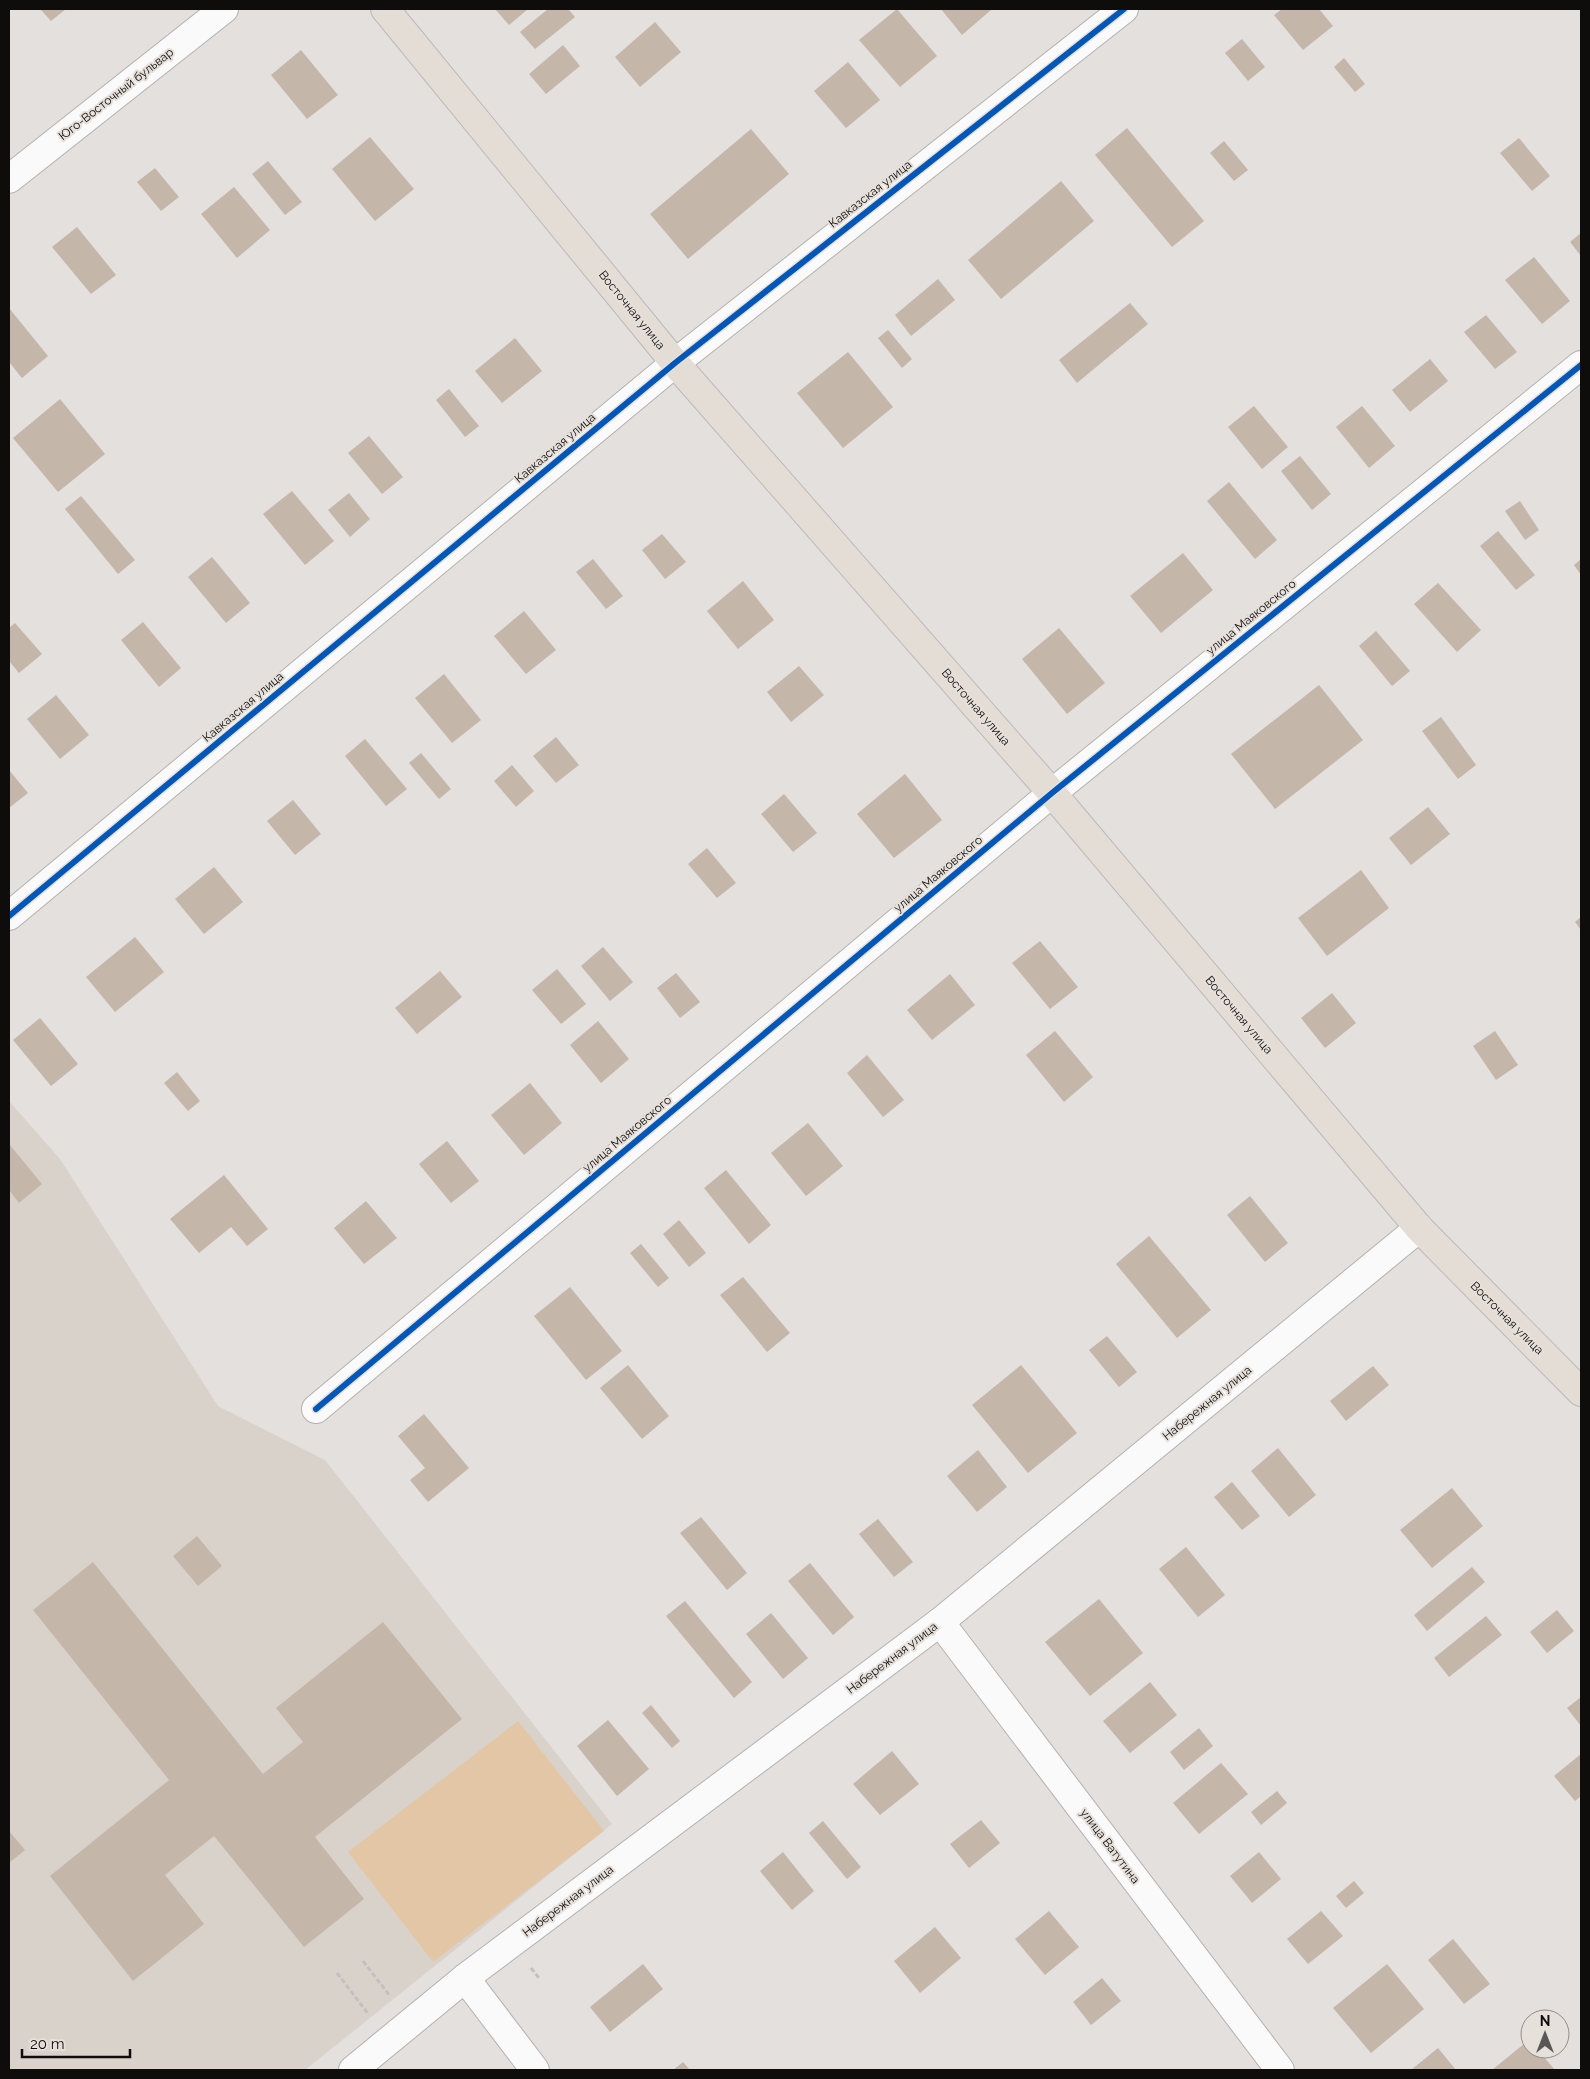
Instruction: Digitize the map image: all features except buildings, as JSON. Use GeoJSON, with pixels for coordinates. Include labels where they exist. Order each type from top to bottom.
{"type":"FeatureCollection","features":[{"type":"Feature","properties":{"kind":"main road","name":"Восточная улица"},"geometry":{"type":"LineString","coordinates":[[386,9],[675,363],[1052,793],[1419,1228],[1581,1392]]}},
{"type":"Feature","properties":{"kind":"street","name":"Юго-Восточный бульвар"},"geometry":{"type":"LineString","coordinates":[[9,179],[224,9]]}},
{"type":"Feature","properties":{"kind":"street","name":"Кавказская улица"},"geometry":{"type":"LineString","coordinates":[[9,916],[675,363],[1124,9]]}},
{"type":"Feature","properties":{"kind":"street","name":"улица Маяковского"},"geometry":{"type":"LineString","coordinates":[[316,1409],[1052,793],[1581,365]]}},
{"type":"Feature","properties":{"kind":"street","name":"Набережная улица"},"geometry":{"type":"LineString","coordinates":[[352,2070],[465,1978],[940,1622],[1419,1228]]}},
{"type":"Feature","properties":{"kind":"street","name":"улица Ватутина"},"geometry":{"type":"LineString","coordinates":[[940,1622],[1280,2070]]}},
{"type":"Feature","properties":{"kind":"street"},"geometry":{"type":"LineString","coordinates":[[465,1978],[535,2070]]}},
{"type":"Feature","properties":{"kind":"path"},"geometry":{"type":"LineString","coordinates":[[363,1962],[393,2000]]}},
{"type":"Feature","properties":{"kind":"path"},"geometry":{"type":"LineString","coordinates":[[337,1973],[373,2022]]}},
{"type":"Feature","properties":{"kind":"shaded area"},"geometry":{"type":"Polygon","coordinates":[[[9,1101],[60,1159],[218,1406],[325,1460],[612,1824],[305,2070],[9,2070],[9,1101]]]}},
{"type":"Feature","properties":{"kind":"shaded area"},"geometry":{"type":"Polygon","coordinates":[[[518,1721],[604,1831],[433,1962],[348,1852],[518,1721]]]}},
{"type":"Feature","properties":{"kind":"cycle path"},"geometry":{"type":"LineString","coordinates":[[9,916],[675,363],[1124,9]]}},
{"type":"Feature","properties":{"kind":"cycle path"},"geometry":{"type":"LineString","coordinates":[[316,1409],[1052,793],[1581,365]]}}]}
